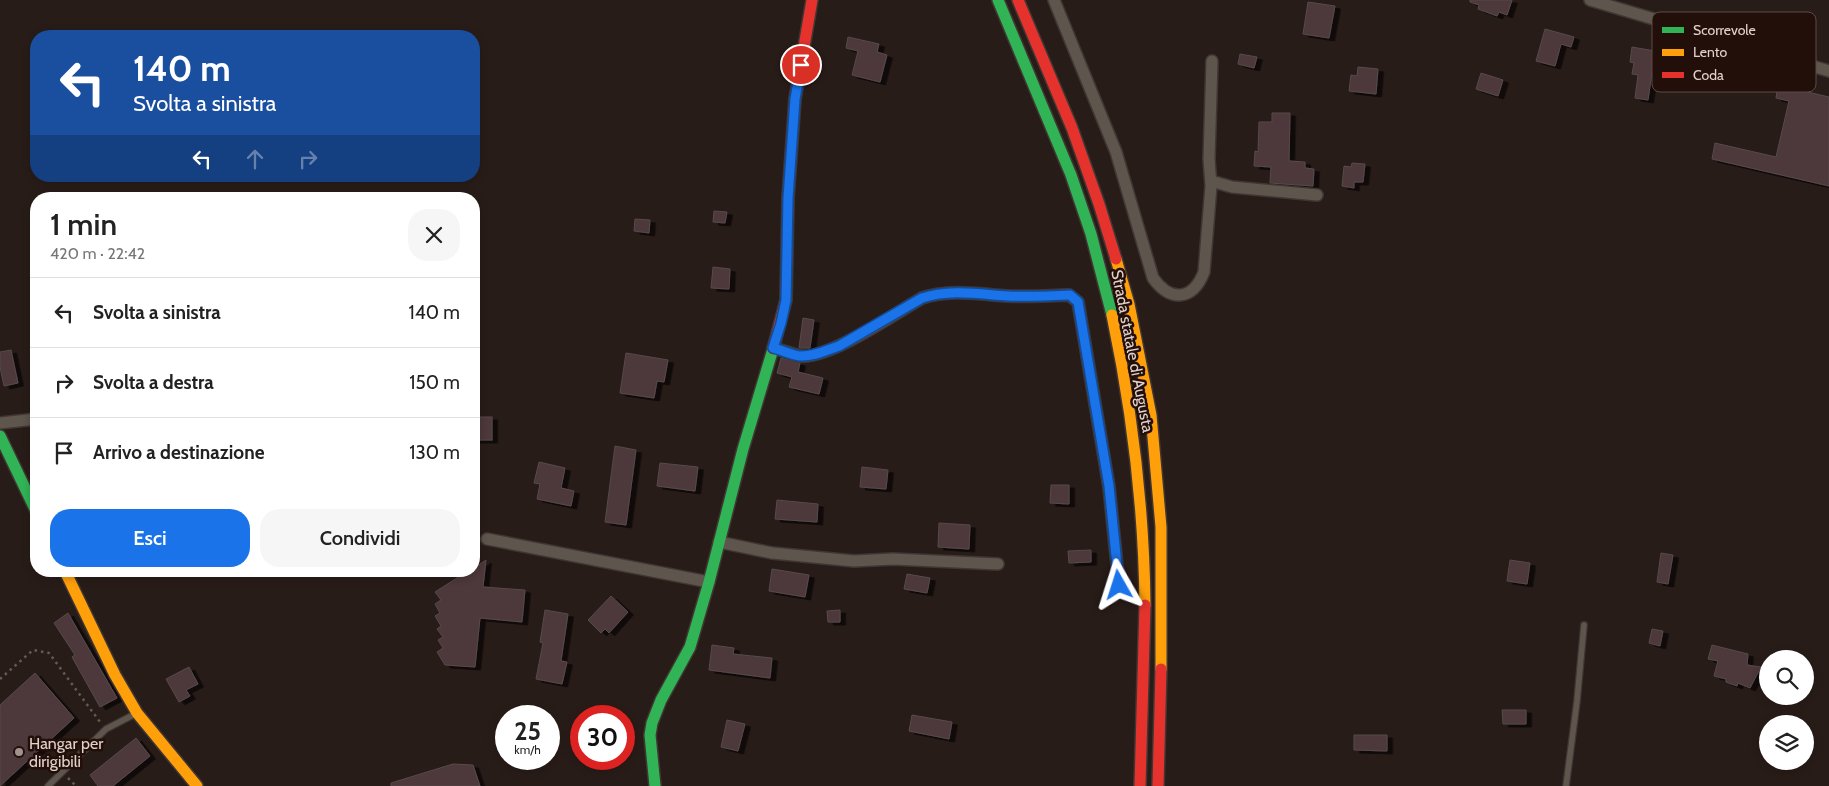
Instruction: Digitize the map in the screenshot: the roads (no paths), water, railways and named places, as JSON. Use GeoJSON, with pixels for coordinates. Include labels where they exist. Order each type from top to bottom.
{"type":"FeatureCollection","features":[{"type":"Feature","properties":{"kind":"main road"},"geometry":{"type":"LineString","coordinates":[[655,786],[650,736],[652,723],[661,700],[690,647],[710,582],[743,449],[781,323],[786,300],[788,198],[795,99],[812,0]]}},
{"type":"Feature","properties":{"kind":"main road","name":"Strada statale di Augusta"},"geometry":{"type":"LineString","coordinates":[[998,0],[1059,145],[1091,234],[1112,316],[1127,390],[1136,456],[1144,568],[1144,659],[1140,786]]}},
{"type":"Feature","properties":{"kind":"main road","name":"Strada statale di Augusta"},"geometry":{"type":"LineString","coordinates":[[1018,0],[1072,128],[1099,204],[1129,304],[1151,415],[1161,537],[1162,607],[1158,786]]}},
{"type":"Feature","properties":{"kind":"main road"},"geometry":{"type":"LineString","coordinates":[[0,436],[30,498]]}},
{"type":"Feature","properties":{"kind":"main road"},"geometry":{"type":"LineString","coordinates":[[68,577],[115,676],[137,713],[197,786]]}},
{"type":"Feature","properties":{"kind":"street"},"geometry":{"type":"LineString","coordinates":[[1054,0],[1116,152],[1153,278],[1159,287],[1166,292],[1177,295],[1189,294],[1199,284],[1204,272],[1211,181],[1209,159],[1212,62]]}},
{"type":"Feature","properties":{"kind":"street"},"geometry":{"type":"LineString","coordinates":[[1590,0],[1652,18]]}},
{"type":"Feature","properties":{"kind":"street"},"geometry":{"type":"LineString","coordinates":[[1816,67],[1829,71]]}},
{"type":"Feature","properties":{"kind":"street"},"geometry":{"type":"LineString","coordinates":[[1211,181],[1232,187],[1318,196]]}},
{"type":"Feature","properties":{"kind":"street"},"geometry":{"type":"LineString","coordinates":[[773,348],[800,356],[839,346],[922,298],[937,293],[953,292],[1034,297],[1070,295],[1078,302],[1082,322],[1109,486],[1119,585]]}},
{"type":"Feature","properties":{"kind":"street"},"geometry":{"type":"LineString","coordinates":[[0,422],[30,420]]}},
{"type":"Feature","properties":{"kind":"street"},"geometry":{"type":"LineString","coordinates":[[488,539],[710,582]]}},
{"type":"Feature","properties":{"kind":"street"},"geometry":{"type":"LineString","coordinates":[[719,542],[772,554],[854,561],[893,559],[998,564]]}},
{"type":"Feature","properties":{"kind":"lane"},"geometry":{"type":"LineString","coordinates":[[1566,786],[1584,625]]}},
{"type":"Feature","properties":{"kind":"lane"},"geometry":{"type":"LineString","coordinates":[[48,786],[106,729],[137,713]]}},
{"type":"Feature","properties":{"kind":"place","name":"Hangar per dirigibili"},"geometry":{"type":"Point","coordinates":[19,752]}}]}
